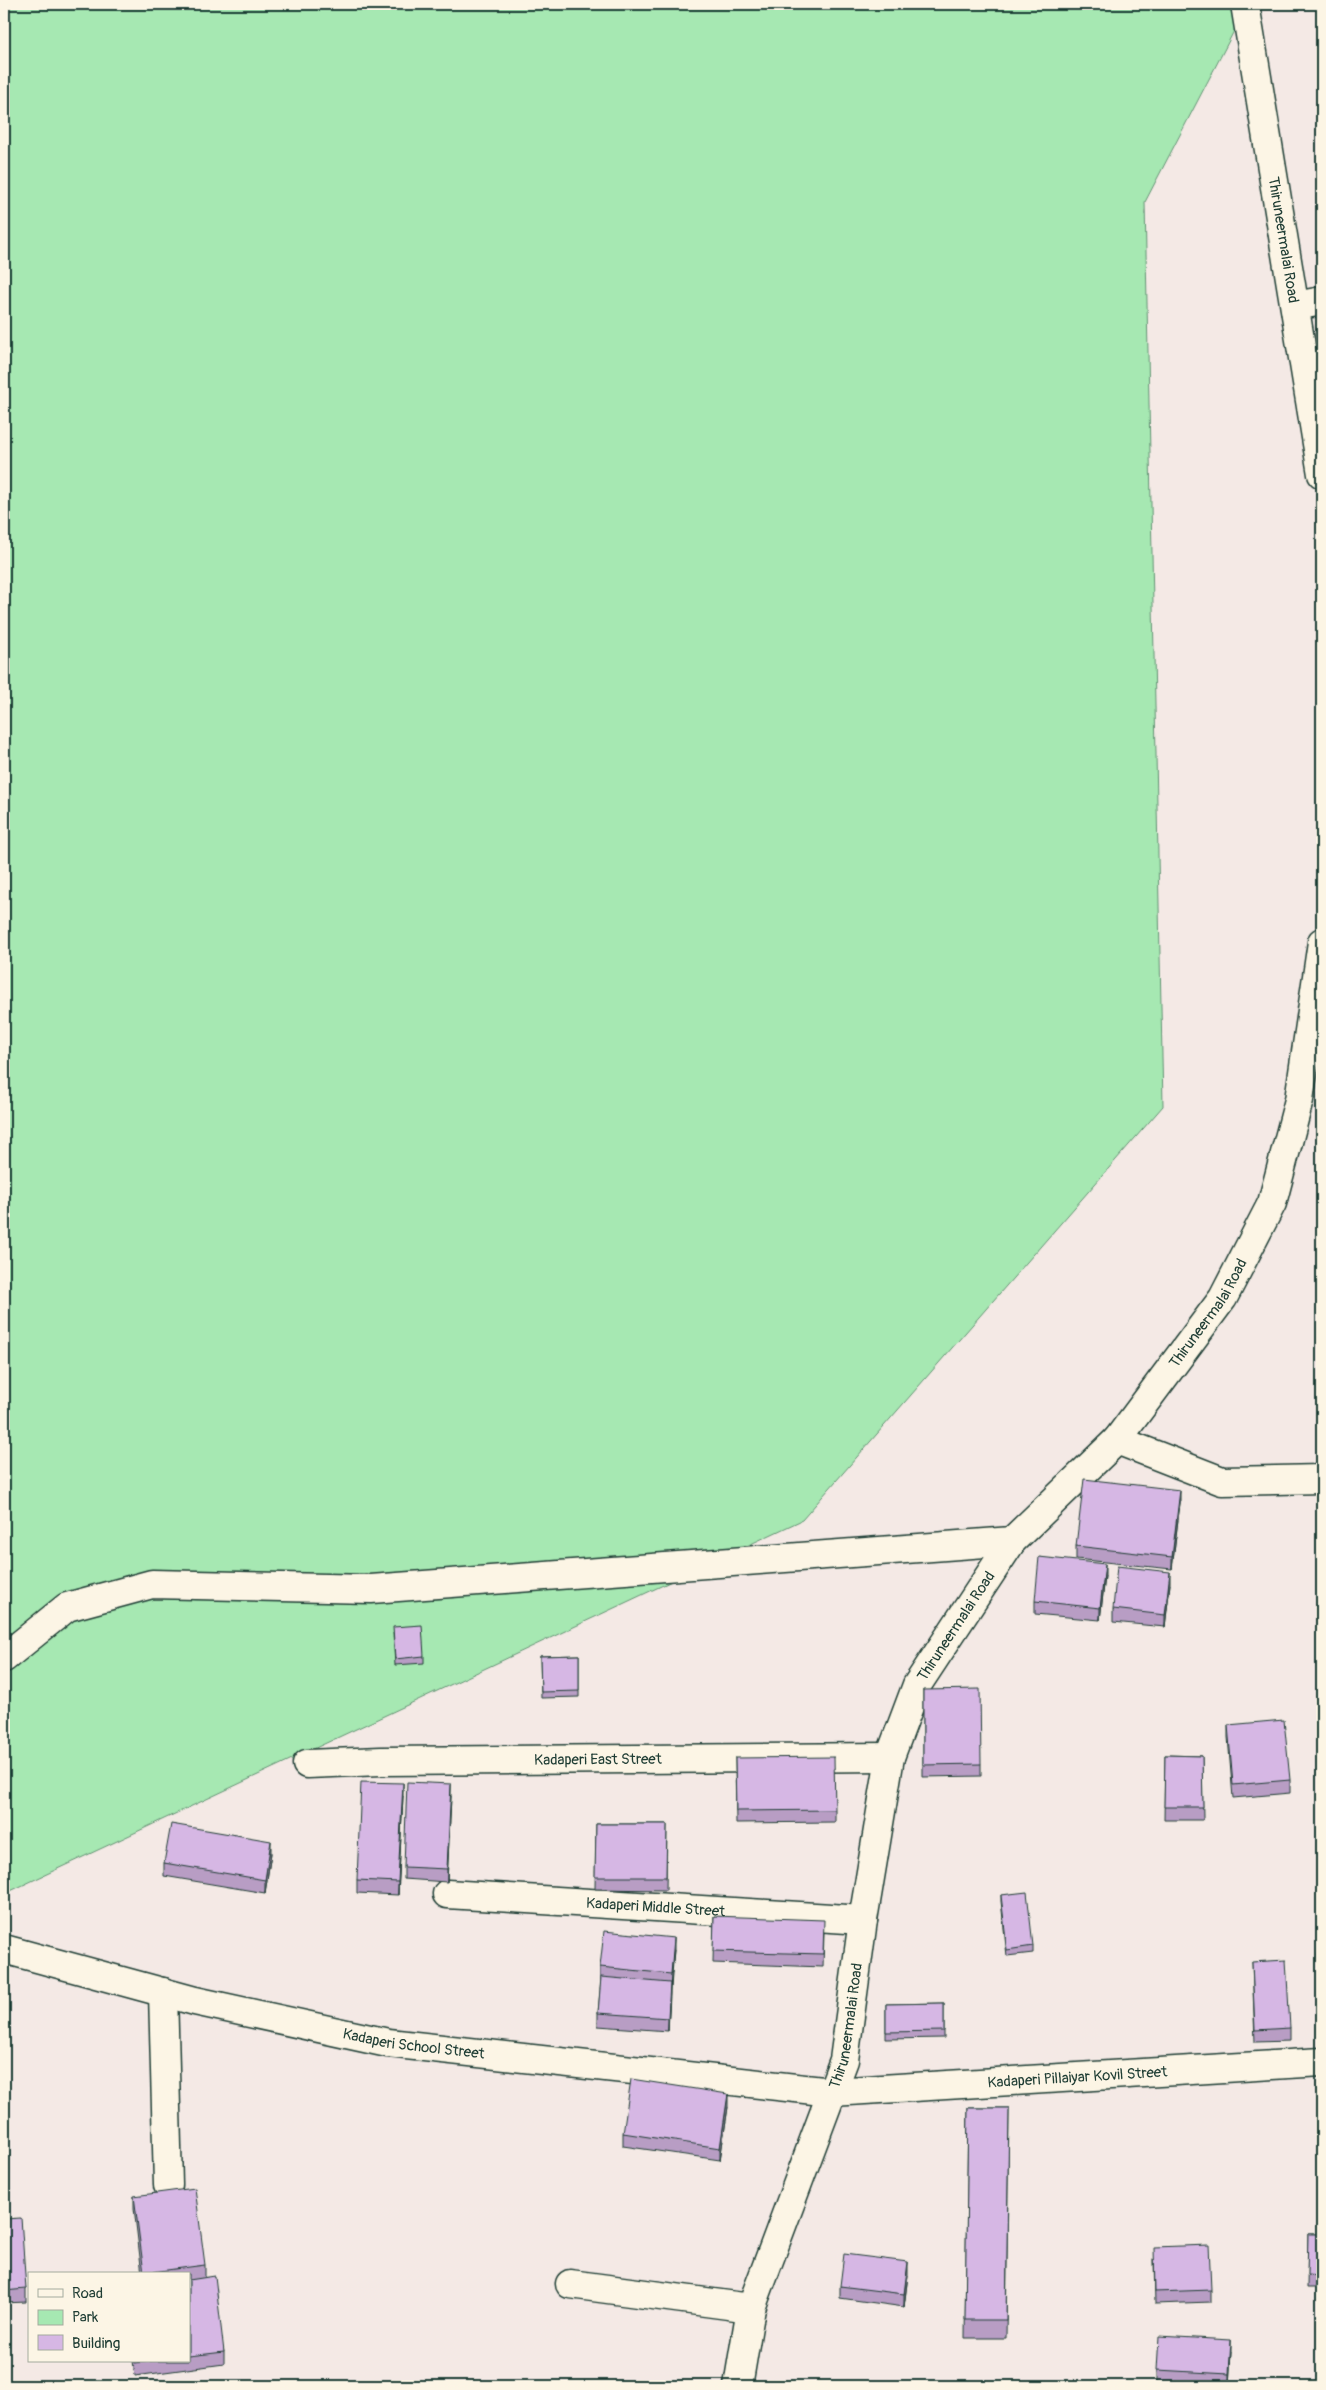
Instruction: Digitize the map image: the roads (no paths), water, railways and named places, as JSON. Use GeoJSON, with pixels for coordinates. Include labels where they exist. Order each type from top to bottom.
{"type":"FeatureCollection","features":[{"type":"Feature","properties":{"kind":"street","name":"Thiruneermalai Road"},"geometry":{"type":"LineString","coordinates":[[1245,4],[1322,474]]}},
{"type":"Feature","properties":{"kind":"street"},"geometry":{"type":"LineString","coordinates":[[1295,306],[1322,301]]}},
{"type":"Feature","properties":{"kind":"street","name":"Thiruneermalai Road"},"geometry":{"type":"LineString","coordinates":[[738,2386],[751,2308],[844,2060],[863,1920],[890,1757],[916,1685],[1012,1541],[1117,1440],[1223,1298],[1272,1203],[1298,1100],[1322,942]]}},
{"type":"Feature","properties":{"kind":"street"},"geometry":{"type":"LineString","coordinates":[[1117,1440],[1222,1481],[1322,1479]]}},
{"type":"Feature","properties":{"kind":"street"},"geometry":{"type":"LineString","coordinates":[[4,1658],[67,1607],[152,1584],[371,1589],[1012,1541]]}},
{"type":"Feature","properties":{"kind":"street","name":"Kadaperi East Street"},"geometry":{"type":"LineString","coordinates":[[307,1764],[381,1761],[890,1757]]}},
{"type":"Feature","properties":{"kind":"street","name":"Kadaperi Middle Street"},"geometry":{"type":"LineString","coordinates":[[447,1894],[863,1920]]}},
{"type":"Feature","properties":{"kind":"street","name":"Kadaperi School Street"},"geometry":{"type":"LineString","coordinates":[[4,1949],[163,1992],[388,2043],[832,2092]]}},
{"type":"Feature","properties":{"kind":"street"},"geometry":{"type":"LineString","coordinates":[[163,1992],[168,2185]]}},
{"type":"Feature","properties":{"kind":"street","name":"Kadaperi Pillaiyar Kovil Street"},"geometry":{"type":"LineString","coordinates":[[832,2092],[1322,2062]]}},
{"type":"Feature","properties":{"kind":"street"},"geometry":{"type":"LineString","coordinates":[[570,2284],[751,2308]]}}]}
